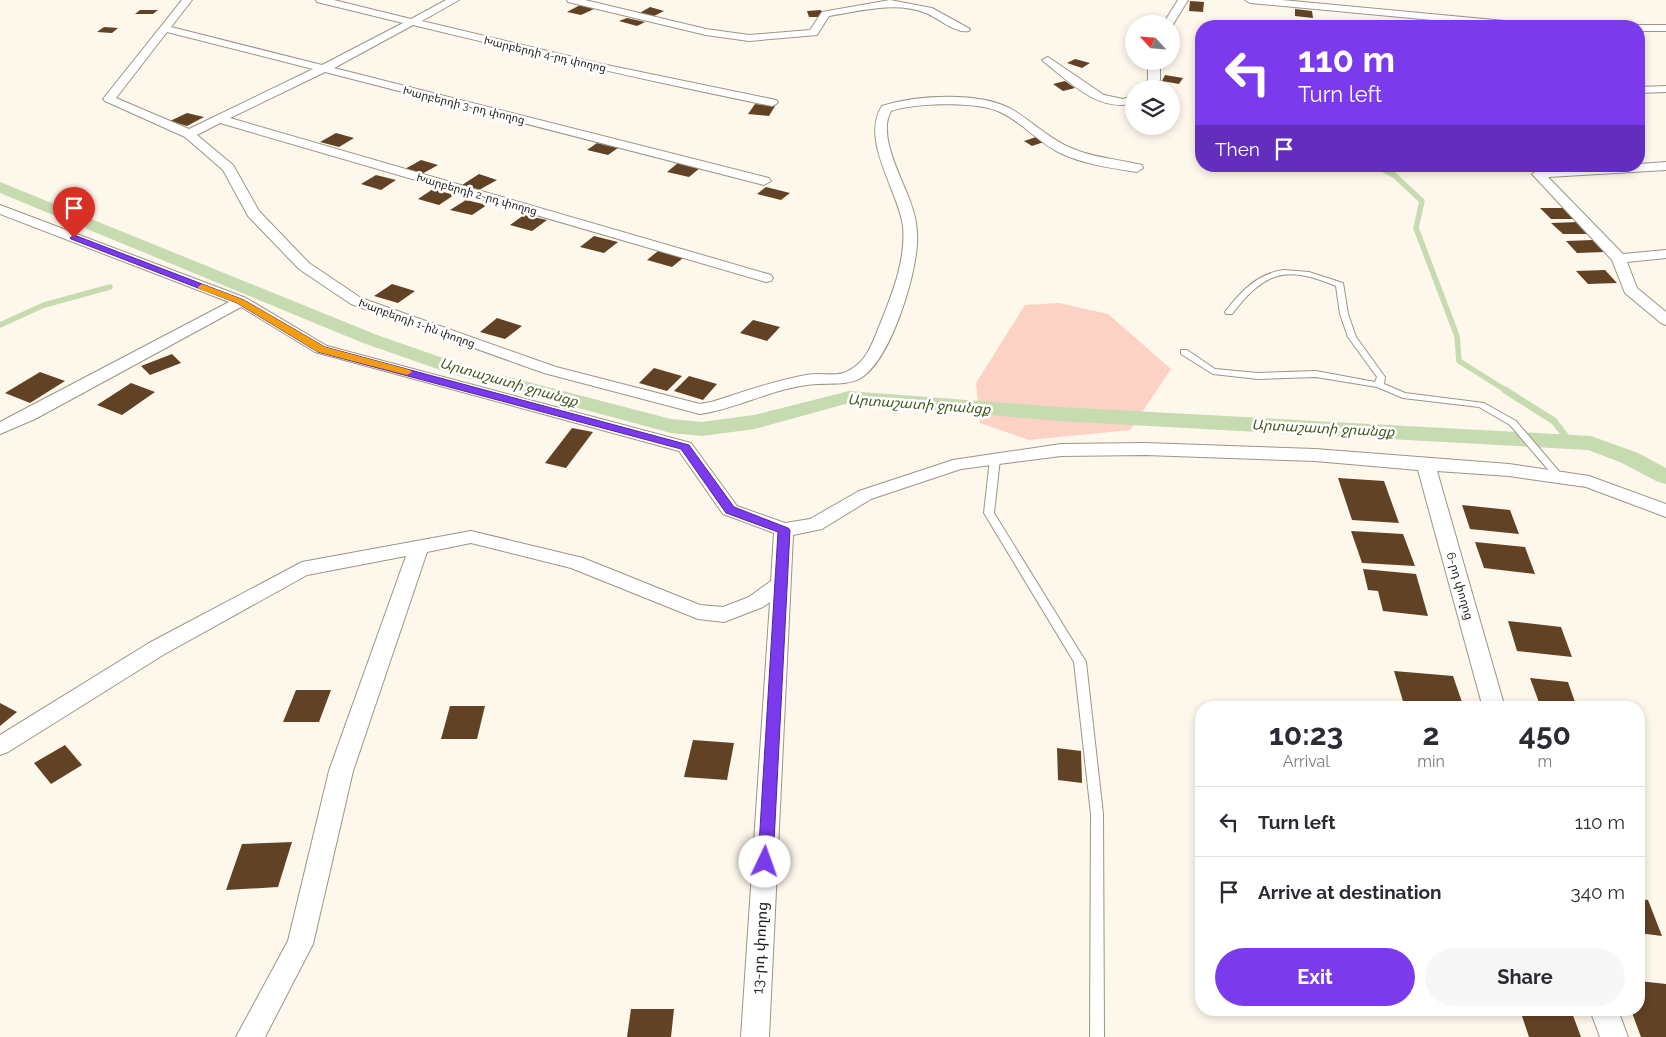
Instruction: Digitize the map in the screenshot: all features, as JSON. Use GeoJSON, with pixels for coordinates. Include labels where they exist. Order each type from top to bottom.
{"type":"FeatureCollection","features":[{"type":"Feature","properties":{"kind":"street","name":"Խարբերդի 1-ին փողոց"},"geometry":{"type":"LineString","coordinates":[[187,0],[109,99],[189,134],[228,168],[253,213],[304,266],[356,301],[550,370],[700,409],[714,407],[799,381],[848,377],[870,363],[905,282],[910,258],[908,212],[880,132],[880,116],[886,109],[925,102],[993,106],[1005,110],[1065,150],[1097,161],[1137,168]]}},
{"type":"Feature","properties":{"kind":"street","name":"Խարբերդի 4-րդ փողոց"},"geometry":{"type":"LineString","coordinates":[[321,0],[669,83],[772,102]]}},
{"type":"Feature","properties":{"kind":"street"},"geometry":{"type":"LineString","coordinates":[[189,134],[324,69],[454,0]]}},
{"type":"Feature","properties":{"kind":"street"},"geometry":{"type":"LineString","coordinates":[[572,0],[706,32],[748,38],[813,33],[826,14],[890,3],[928,10],[965,29]]}},
{"type":"Feature","properties":{"kind":"street"},"geometry":{"type":"LineString","coordinates":[[1174,15],[1183,0]]}},
{"type":"Feature","properties":{"kind":"street"},"geometry":{"type":"LineString","coordinates":[[1250,0],[1462,20]]}},
{"type":"Feature","properties":{"kind":"street","name":"Խարբերդի 3-րդ փողոց"},"geometry":{"type":"LineString","coordinates":[[164,28],[764,181]]}},
{"type":"Feature","properties":{"kind":"street"},"geometry":{"type":"LineString","coordinates":[[1645,28],[1666,28]]}},
{"type":"Feature","properties":{"kind":"street"},"geometry":{"type":"LineString","coordinates":[[1048,60],[1091,93],[1107,101],[1125,102]]}},
{"type":"Feature","properties":{"kind":"street"},"geometry":{"type":"LineString","coordinates":[[1645,90],[1666,89]]}},
{"type":"Feature","properties":{"kind":"street","name":"Խարբերդի 2-րդ փողոց"},"geometry":{"type":"LineString","coordinates":[[219,119],[766,278]]}},
{"type":"Feature","properties":{"kind":"street"},"geometry":{"type":"LineString","coordinates":[[1645,167],[1666,166]]}},
{"type":"Feature","properties":{"kind":"street"},"geometry":{"type":"LineString","coordinates":[[1570,172],[1538,174],[1619,259],[1630,290],[1666,320]]}},
{"type":"Feature","properties":{"kind":"street"},"geometry":{"type":"LineString","coordinates":[[0,209],[241,302],[321,350],[685,447],[730,510],[784,530],[815,525],[865,495],[959,464],[1061,450],[1145,449],[1314,455],[1509,470],[1589,482],[1666,511]]}},
{"type":"Feature","properties":{"kind":"street"},"geometry":{"type":"LineString","coordinates":[[1619,259],[1666,254]]}},
{"type":"Feature","properties":{"kind":"street"},"geometry":{"type":"LineString","coordinates":[[0,429],[29,416],[241,302]]}},
{"type":"Feature","properties":{"kind":"street","name":"6-րդ փողոց"},"geometry":{"type":"LineString","coordinates":[[1426,465],[1492,701]]}},
{"type":"Feature","properties":{"kind":"street","name":"13-րդ փողոց"},"geometry":{"type":"LineString","coordinates":[[755,1037],[784,530]]}},
{"type":"Feature","properties":{"kind":"street"},"geometry":{"type":"LineString","coordinates":[[0,746],[156,649],[302,569],[471,537],[576,563],[698,612],[724,615],[756,602],[781,584]]}},
{"type":"Feature","properties":{"kind":"street"},"geometry":{"type":"LineString","coordinates":[[250,1037],[300,944],[340,771],[419,546]]}},
{"type":"Feature","properties":{"kind":"street"},"geometry":{"type":"LineString","coordinates":[[1606,1016],[1614,1037]]}},
{"type":"Feature","properties":{"kind":"lane"},"geometry":{"type":"LineString","coordinates":[[1229,312],[1246,291],[1275,273],[1294,273],[1334,282],[1340,286],[1344,314],[1352,337],[1381,377],[1379,385]]}},
{"type":"Feature","properties":{"kind":"lane"},"geometry":{"type":"LineString","coordinates":[[1184,352],[1213,371],[1258,376],[1316,374],[1379,385],[1403,395],[1481,405],[1513,424],[1560,478]]}},
{"type":"Feature","properties":{"kind":"lane"},"geometry":{"type":"LineString","coordinates":[[995,459],[989,513],[1080,662],[1096,814],[1097,1037]]}},
{"type":"Feature","properties":{"kind":"shaded area"},"geometry":{"type":"Polygon","coordinates":[[[1059,303],[1108,314],[1171,369],[1130,430],[1029,440],[980,423],[976,383],[1025,305],[1059,303]]]}},
{"type":"Feature","properties":{"kind":"building"},"geometry":{"type":"Polygon","coordinates":[[[1190,1],[1204,2],[1203,12],[1189,11],[1190,1]]]}},
{"type":"Feature","properties":{"kind":"building"},"geometry":{"type":"Polygon","coordinates":[[[580,5],[594,9],[581,15],[567,12],[580,5]]]}},
{"type":"Feature","properties":{"kind":"building"},"geometry":{"type":"Polygon","coordinates":[[[650,7],[664,11],[652,17],[638,14],[650,7]]]}},
{"type":"Feature","properties":{"kind":"building"},"geometry":{"type":"Polygon","coordinates":[[[1295,9],[1312,11],[1313,18],[1295,16],[1295,9]]]}},
{"type":"Feature","properties":{"kind":"building"},"geometry":{"type":"Polygon","coordinates":[[[140,10],[158,10],[153,14],[135,14],[140,10]]]}},
{"type":"Feature","properties":{"kind":"building"},"geometry":{"type":"Polygon","coordinates":[[[821,10],[823,17],[809,17],[807,11],[821,10]]]}},
{"type":"Feature","properties":{"kind":"building"},"geometry":{"type":"Polygon","coordinates":[[[627,18],[645,22],[637,26],[619,21],[627,18]]]}},
{"type":"Feature","properties":{"kind":"building"},"geometry":{"type":"Polygon","coordinates":[[[104,27],[118,28],[112,33],[97,32],[104,27]]]}},
{"type":"Feature","properties":{"kind":"building"},"geometry":{"type":"Polygon","coordinates":[[[1075,59],[1090,63],[1082,68],[1067,63],[1075,59]]]}},
{"type":"Feature","properties":{"kind":"building"},"geometry":{"type":"Polygon","coordinates":[[[1165,75],[1183,78],[1180,82],[1180,80],[1162,80],[1165,75]]]}},
{"type":"Feature","properties":{"kind":"building"},"geometry":{"type":"Polygon","coordinates":[[[1065,81],[1075,88],[1063,91],[1053,84],[1065,81]]]}},
{"type":"Feature","properties":{"kind":"building"},"geometry":{"type":"Polygon","coordinates":[[[755,104],[775,106],[769,116],[748,114],[755,104]]]}},
{"type":"Feature","properties":{"kind":"building"},"geometry":{"type":"Polygon","coordinates":[[[187,113],[204,117],[187,126],[170,121],[187,113]]]}},
{"type":"Feature","properties":{"kind":"building"},"geometry":{"type":"Polygon","coordinates":[[[336,133],[354,138],[339,147],[320,142],[336,133]]]}},
{"type":"Feature","properties":{"kind":"building"},"geometry":{"type":"Polygon","coordinates":[[[1036,137],[1044,142],[1032,146],[1024,141],[1036,137]]]}},
{"type":"Feature","properties":{"kind":"building"},"geometry":{"type":"Polygon","coordinates":[[[597,143],[618,148],[608,155],[587,150],[597,143]]]}},
{"type":"Feature","properties":{"kind":"building"},"geometry":{"type":"Polygon","coordinates":[[[421,160],[438,165],[420,175],[403,170],[421,160]]]}},
{"type":"Feature","properties":{"kind":"building"},"geometry":{"type":"Polygon","coordinates":[[[678,163],[700,168],[689,177],[667,172],[678,163]]]}},
{"type":"Feature","properties":{"kind":"building"},"geometry":{"type":"Polygon","coordinates":[[[479,174],[497,180],[479,190],[462,185],[479,174]]]}},
{"type":"Feature","properties":{"kind":"building"},"geometry":{"type":"Polygon","coordinates":[[[376,175],[396,180],[381,190],[361,184],[376,175]]]}},
{"type":"Feature","properties":{"kind":"building"},"geometry":{"type":"Polygon","coordinates":[[[766,187],[790,193],[781,200],[757,194],[766,187]]]}},
{"type":"Feature","properties":{"kind":"building"},"geometry":{"type":"Polygon","coordinates":[[[433,189],[454,195],[439,205],[418,199],[433,189]]]}},
{"type":"Feature","properties":{"kind":"building"},"geometry":{"type":"Polygon","coordinates":[[[466,200],[487,205],[472,215],[450,210],[466,200]]]}},
{"type":"Feature","properties":{"kind":"building"},"geometry":{"type":"Polygon","coordinates":[[[1540,208],[1566,208],[1577,219],[1551,219],[1540,208]]]}},
{"type":"Feature","properties":{"kind":"building"},"geometry":{"type":"Polygon","coordinates":[[[524,215],[547,220],[532,231],[510,225],[524,215]]]}},
{"type":"Feature","properties":{"kind":"building"},"geometry":{"type":"Polygon","coordinates":[[[1578,222],[1589,234],[1563,234],[1551,223],[1578,222]]]}},
{"type":"Feature","properties":{"kind":"building"},"geometry":{"type":"Polygon","coordinates":[[[594,236],[618,242],[604,253],[580,247],[594,236]]]}},
{"type":"Feature","properties":{"kind":"building"},"geometry":{"type":"Polygon","coordinates":[[[1593,240],[1605,252],[1577,253],[1566,241],[1593,240]]]}},
{"type":"Feature","properties":{"kind":"building"},"geometry":{"type":"Polygon","coordinates":[[[658,251],[683,258],[672,267],[647,260],[658,251]]]}},
{"type":"Feature","properties":{"kind":"building"},"geometry":{"type":"Polygon","coordinates":[[[1605,270],[1617,283],[1588,284],[1576,271],[1605,270]]]}},
{"type":"Feature","properties":{"kind":"building"},"geometry":{"type":"Polygon","coordinates":[[[392,284],[415,291],[398,303],[374,296],[392,284]]]}},
{"type":"Feature","properties":{"kind":"building"},"geometry":{"type":"Polygon","coordinates":[[[497,318],[522,326],[505,339],[480,332],[497,318]]]}},
{"type":"Feature","properties":{"kind":"building"},"geometry":{"type":"Polygon","coordinates":[[[753,320],[780,327],[767,341],[740,333],[753,320]]]}},
{"type":"Feature","properties":{"kind":"building"},"geometry":{"type":"Polygon","coordinates":[[[172,354],[181,363],[150,375],[141,366],[172,354]]]}},
{"type":"Feature","properties":{"kind":"building"},"geometry":{"type":"Polygon","coordinates":[[[654,368],[682,376],[667,391],[639,383],[654,368]]]}},
{"type":"Feature","properties":{"kind":"building"},"geometry":{"type":"Polygon","coordinates":[[[40,372],[65,381],[30,403],[5,393],[40,372]]]}},
{"type":"Feature","properties":{"kind":"building"},"geometry":{"type":"Polygon","coordinates":[[[689,376],[717,384],[703,400],[674,391],[689,376]]]}},
{"type":"Feature","properties":{"kind":"building"},"geometry":{"type":"Polygon","coordinates":[[[131,383],[155,392],[122,415],[97,405],[131,383]]]}},
{"type":"Feature","properties":{"kind":"building"},"geometry":{"type":"Polygon","coordinates":[[[572,428],[593,432],[566,468],[545,463],[572,428]]]}},
{"type":"Feature","properties":{"kind":"building"},"geometry":{"type":"Polygon","coordinates":[[[1338,478],[1384,481],[1399,523],[1352,520],[1338,478]]]}},
{"type":"Feature","properties":{"kind":"building"},"geometry":{"type":"Polygon","coordinates":[[[1462,505],[1510,510],[1519,534],[1470,529],[1462,505]]]}},
{"type":"Feature","properties":{"kind":"building"},"geometry":{"type":"Polygon","coordinates":[[[1351,531],[1403,534],[1415,566],[1362,563],[1351,531]]]}},
{"type":"Feature","properties":{"kind":"building"},"geometry":{"type":"Polygon","coordinates":[[[1475,542],[1525,547],[1535,574],[1484,568],[1475,542]]]}},
{"type":"Feature","properties":{"kind":"building"},"geometry":{"type":"Polygon","coordinates":[[[1363,569],[1416,574],[1428,616],[1383,611],[1378,591],[1368,590],[1363,569]]]}},
{"type":"Feature","properties":{"kind":"building"},"geometry":{"type":"Polygon","coordinates":[[[1508,621],[1561,627],[1572,657],[1517,651],[1508,621]]]}},
{"type":"Feature","properties":{"kind":"building"},"geometry":{"type":"Polygon","coordinates":[[[1394,671],[1453,676],[1462,701],[1403,701],[1394,671]]]}},
{"type":"Feature","properties":{"kind":"building"},"geometry":{"type":"Polygon","coordinates":[[[1530,678],[1568,682],[1575,701],[1538,701],[1530,678]]]}},
{"type":"Feature","properties":{"kind":"building"},"geometry":{"type":"Polygon","coordinates":[[[296,690],[331,690],[319,722],[283,722],[296,690]]]}},
{"type":"Feature","properties":{"kind":"building"},"geometry":{"type":"Polygon","coordinates":[[[0,703],[17,712],[0,726],[0,703]]]}},
{"type":"Feature","properties":{"kind":"building"},"geometry":{"type":"Polygon","coordinates":[[[450,706],[485,706],[477,739],[441,739],[450,706]]]}},
{"type":"Feature","properties":{"kind":"building"},"geometry":{"type":"Polygon","coordinates":[[[693,740],[734,743],[727,780],[684,777],[693,740]]]}},
{"type":"Feature","properties":{"kind":"building"},"geometry":{"type":"Polygon","coordinates":[[[65,745],[82,765],[51,784],[34,763],[65,745]]]}},
{"type":"Feature","properties":{"kind":"building"},"geometry":{"type":"Polygon","coordinates":[[[1057,748],[1081,751],[1082,783],[1058,780],[1057,748]]]}},
{"type":"Feature","properties":{"kind":"building"},"geometry":{"type":"Polygon","coordinates":[[[292,842],[278,887],[226,890],[242,844],[292,842]]]}},
{"type":"Feature","properties":{"kind":"building"},"geometry":{"type":"Polygon","coordinates":[[[1645,900],[1648,900],[1662,936],[1645,934],[1645,900]]]}},
{"type":"Feature","properties":{"kind":"building"},"geometry":{"type":"Polygon","coordinates":[[[1645,982],[1666,984],[1666,1037],[1641,1037],[1633,1016],[1645,1016],[1645,982]]]}},
{"type":"Feature","properties":{"kind":"building"},"geometry":{"type":"Polygon","coordinates":[[[631,1009],[674,1009],[671,1037],[627,1037],[631,1009]]]}},
{"type":"Feature","properties":{"kind":"building"},"geometry":{"type":"Polygon","coordinates":[[[1522,1016],[1573,1016],[1581,1037],[1529,1037],[1522,1016]]]}},
{"type":"Feature","properties":{"kind":"waterway"},"geometry":{"type":"LineString","coordinates":[[1388,172],[1394,175],[1422,201],[1416,228],[1457,336],[1459,361],[1507,391]]}},
{"type":"Feature","properties":{"kind":"waterway","name":"Արտաշատի ջրանցք"},"geometry":{"type":"LineString","coordinates":[[0,187],[370,339],[459,370],[671,426],[702,429],[755,422],[849,397],[1059,414],[1591,443],[1630,458],[1666,477]]}},
{"type":"Feature","properties":{"kind":"waterway"},"geometry":{"type":"LineString","coordinates":[[0,325],[44,305],[110,287]]}},
{"type":"Feature","properties":{"kind":"waterway"},"geometry":{"type":"LineString","coordinates":[[1505,390],[1554,421],[1570,442]]}},
{"type":"Feature","properties":{"kind":"slow traffic"},"geometry":{"type":"LineString","coordinates":[[202,287],[241,302],[321,350],[407,372]]}},
{"type":"Feature","properties":{"kind":"route"},"geometry":{"type":"LineString","coordinates":[[74,238],[241,302],[321,350],[685,447],[730,510],[784,530],[765,862]]}}]}
